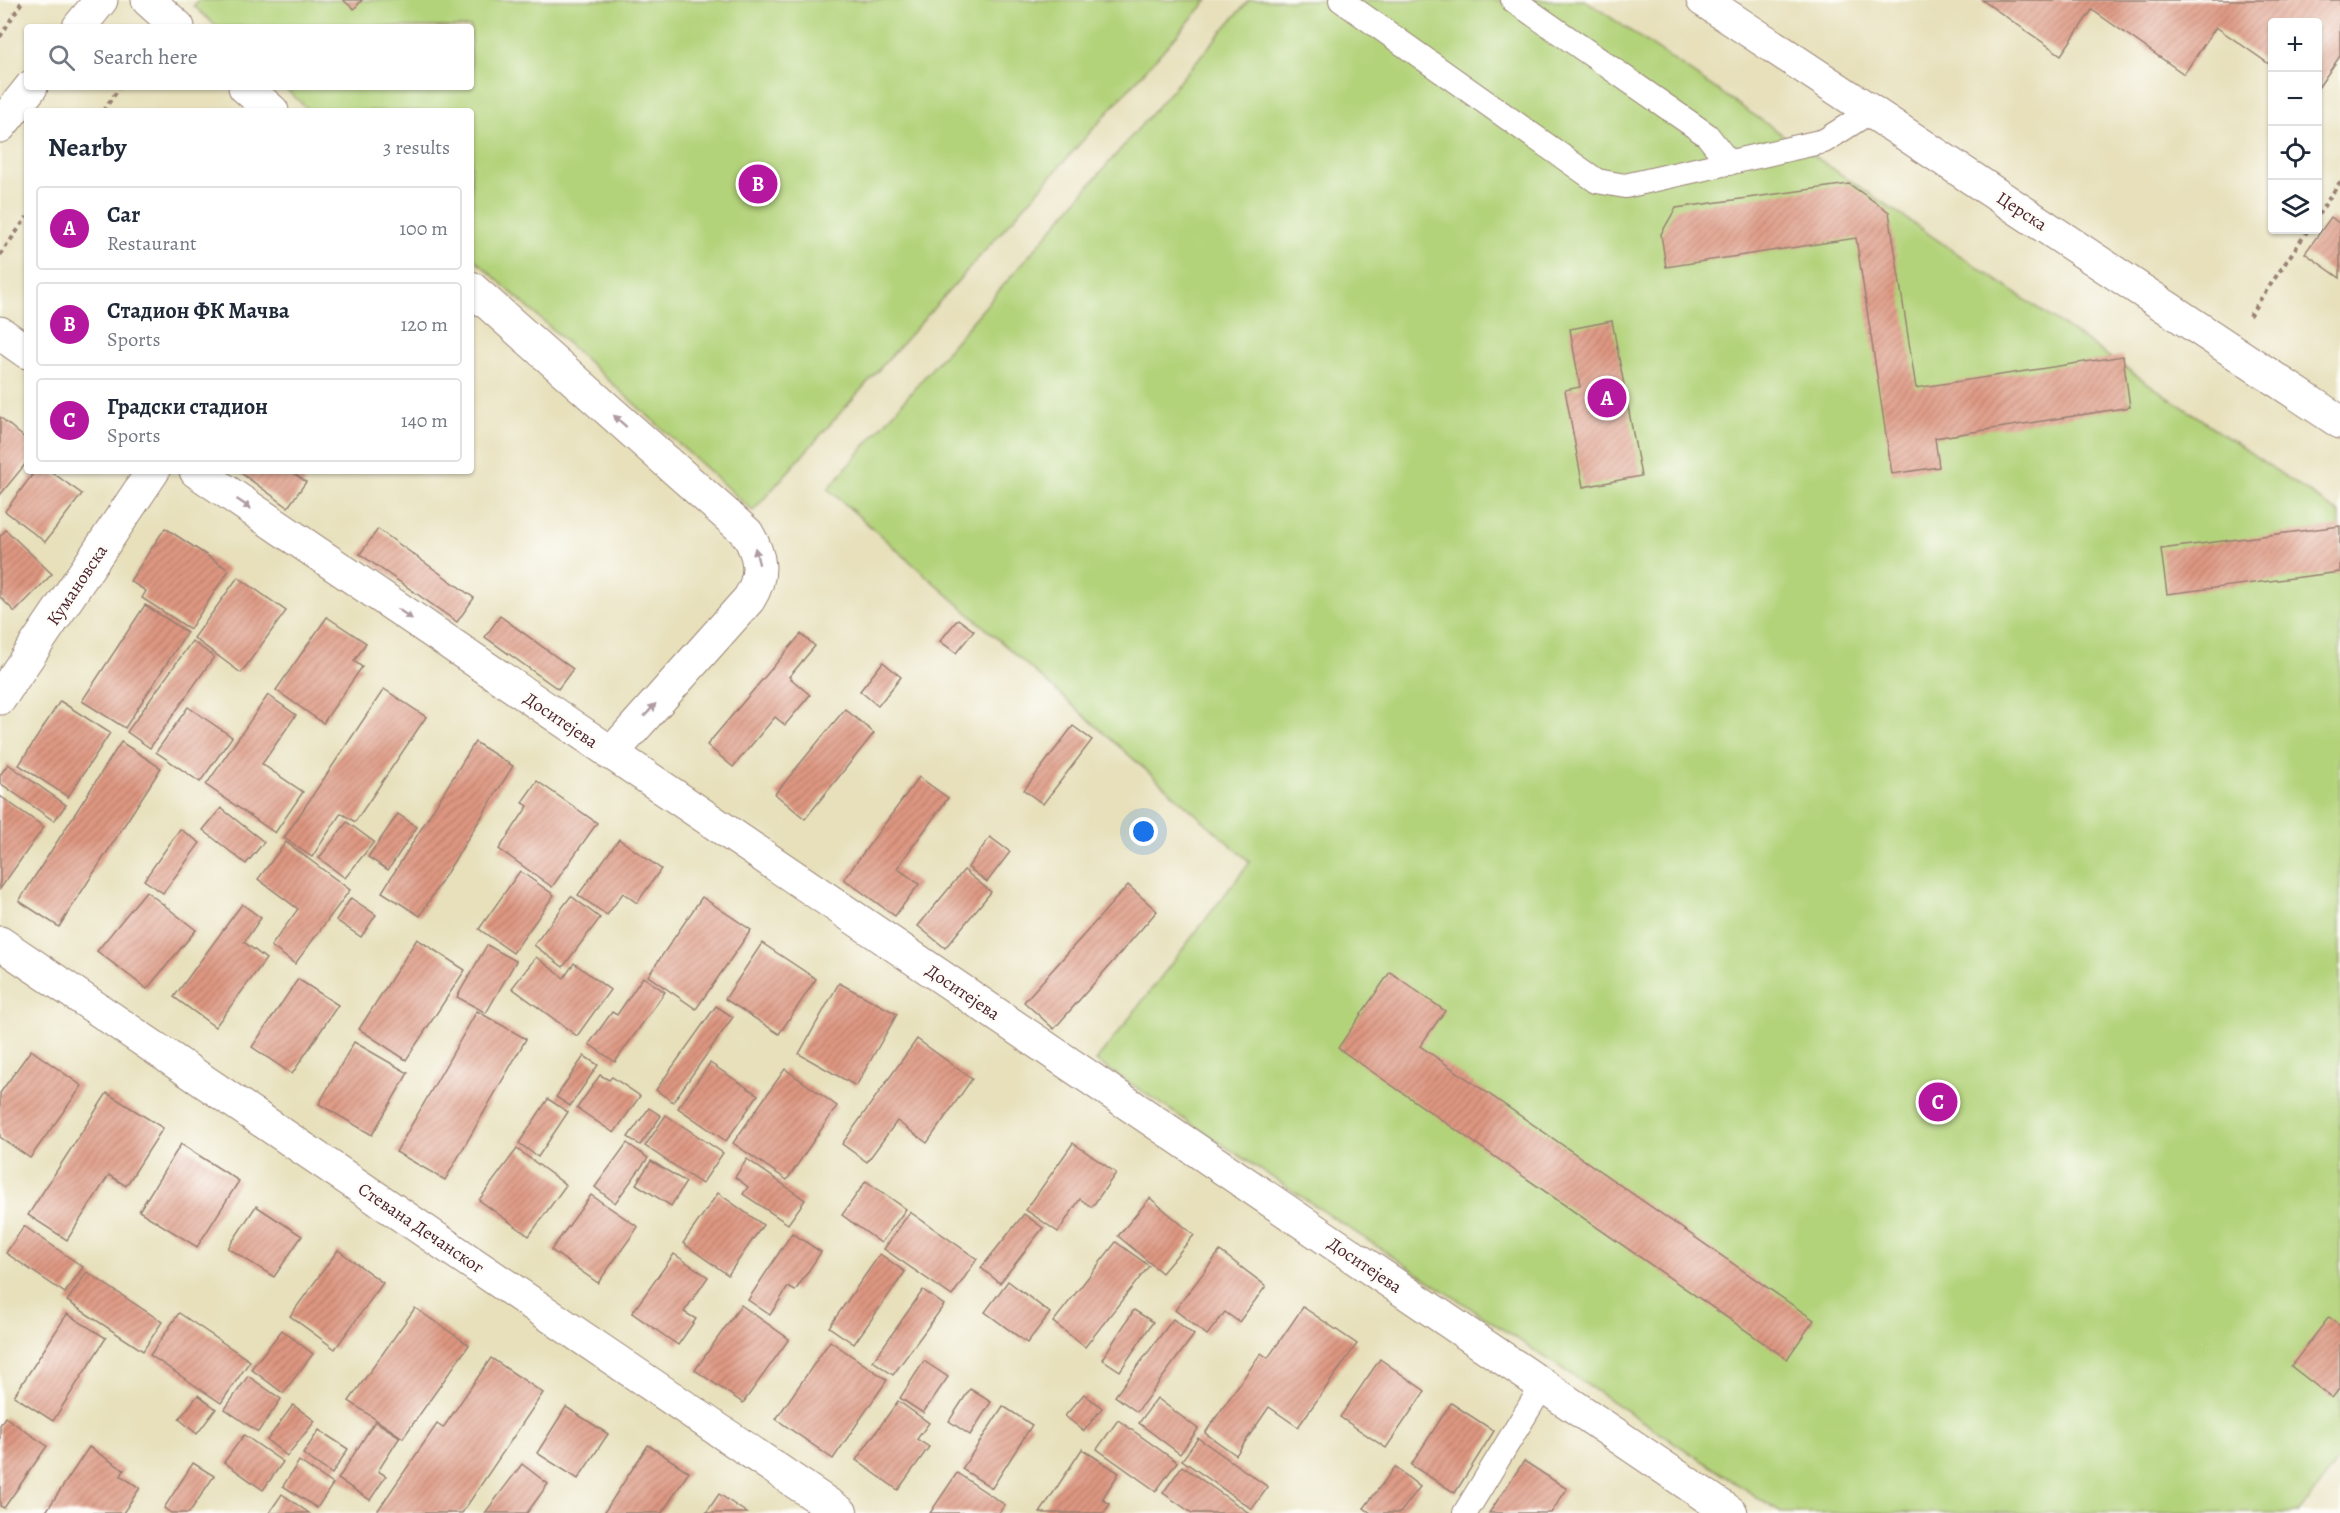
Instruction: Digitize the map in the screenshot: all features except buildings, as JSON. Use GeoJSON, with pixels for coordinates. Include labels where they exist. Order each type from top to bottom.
{"type":"FeatureCollection","features":[{"type":"Feature","properties":{"kind":"street"},"geometry":{"type":"LineString","coordinates":[[81,24],[101,0]]}},
{"type":"Feature","properties":{"kind":"street"},"geometry":{"type":"LineString","coordinates":[[148,0],[175,24]]}},
{"type":"Feature","properties":{"kind":"street","name":"Церска"},"geometry":{"type":"LineString","coordinates":[[1703,0],[2340,422]]}},
{"type":"Feature","properties":{"kind":"street"},"geometry":{"type":"LineString","coordinates":[[0,126],[29,90]]}},
{"type":"Feature","properties":{"kind":"street"},"geometry":{"type":"LineString","coordinates":[[248,90],[269,108]]}},
{"type":"Feature","properties":{"kind":"street"},"geometry":{"type":"LineString","coordinates":[[474,291],[747,533],[759,557],[759,577],[749,599],[611,754]]}},
{"type":"Feature","properties":{"kind":"street"},"geometry":{"type":"LineString","coordinates":[[0,333],[24,350]]}},
{"type":"Feature","properties":{"kind":"street","name":"Кумановска"},"geometry":{"type":"LineString","coordinates":[[0,698],[151,474]]}},
{"type":"Feature","properties":{"kind":"street","name":"Доситејева"},"geometry":{"type":"LineString","coordinates":[[200,474],[1731,1513]]}},
{"type":"Feature","properties":{"kind":"street","name":"Стевана Дечанског"},"geometry":{"type":"LineString","coordinates":[[0,943],[841,1513]]}},
{"type":"Feature","properties":{"kind":"lane"},"geometry":{"type":"LineString","coordinates":[[1341,0],[1597,181],[1625,186],[1824,141],[1871,111]]}},
{"type":"Feature","properties":{"kind":"lane"},"geometry":{"type":"LineString","coordinates":[[1513,0],[1707,135],[1729,163]]}},
{"type":"Feature","properties":{"kind":"lane"},"geometry":{"type":"LineString","coordinates":[[1465,1513],[1543,1385]]}},
{"type":"Feature","properties":{"kind":"path"},"geometry":{"type":"LineString","coordinates":[[0,37],[23,0]]}},
{"type":"Feature","properties":{"kind":"path"},"geometry":{"type":"LineString","coordinates":[[105,108],[118,90]]}},
{"type":"Feature","properties":{"kind":"path"},"geometry":{"type":"LineString","coordinates":[[2322,209],[2340,182]]}},
{"type":"Feature","properties":{"kind":"path"},"geometry":{"type":"LineString","coordinates":[[0,255],[24,221]]}},
{"type":"Feature","properties":{"kind":"path"},"geometry":{"type":"LineString","coordinates":[[2227,347],[2305,234]]}},
{"type":"Feature","properties":{"kind":"green space"},"geometry":{"type":"Polygon","coordinates":[[[198,0],[1208,0],[753,511],[474,259],[474,108],[307,108],[287,90],[474,90],[474,24],[214,24],[194,6],[198,0]]]}},
{"type":"Feature","properties":{"kind":"green space"},"geometry":{"type":"Polygon","coordinates":[[[1249,0],[1585,0],[2340,514],[2340,1458],[2299,1513],[1781,1513],[1096,1061],[1250,862],[828,489],[1249,0]]]}},
{"type":"Feature","properties":{"kind":"place","name":"Стадион ФК Мачва"},"geometry":{"type":"Point","coordinates":[758,184]}},
{"type":"Feature","properties":{"kind":"place","name":"Car"},"geometry":{"type":"Point","coordinates":[1607,398]}},
{"type":"Feature","properties":{"kind":"place","name":"Градски стадион"},"geometry":{"type":"Point","coordinates":[1938,1102]}}]}
